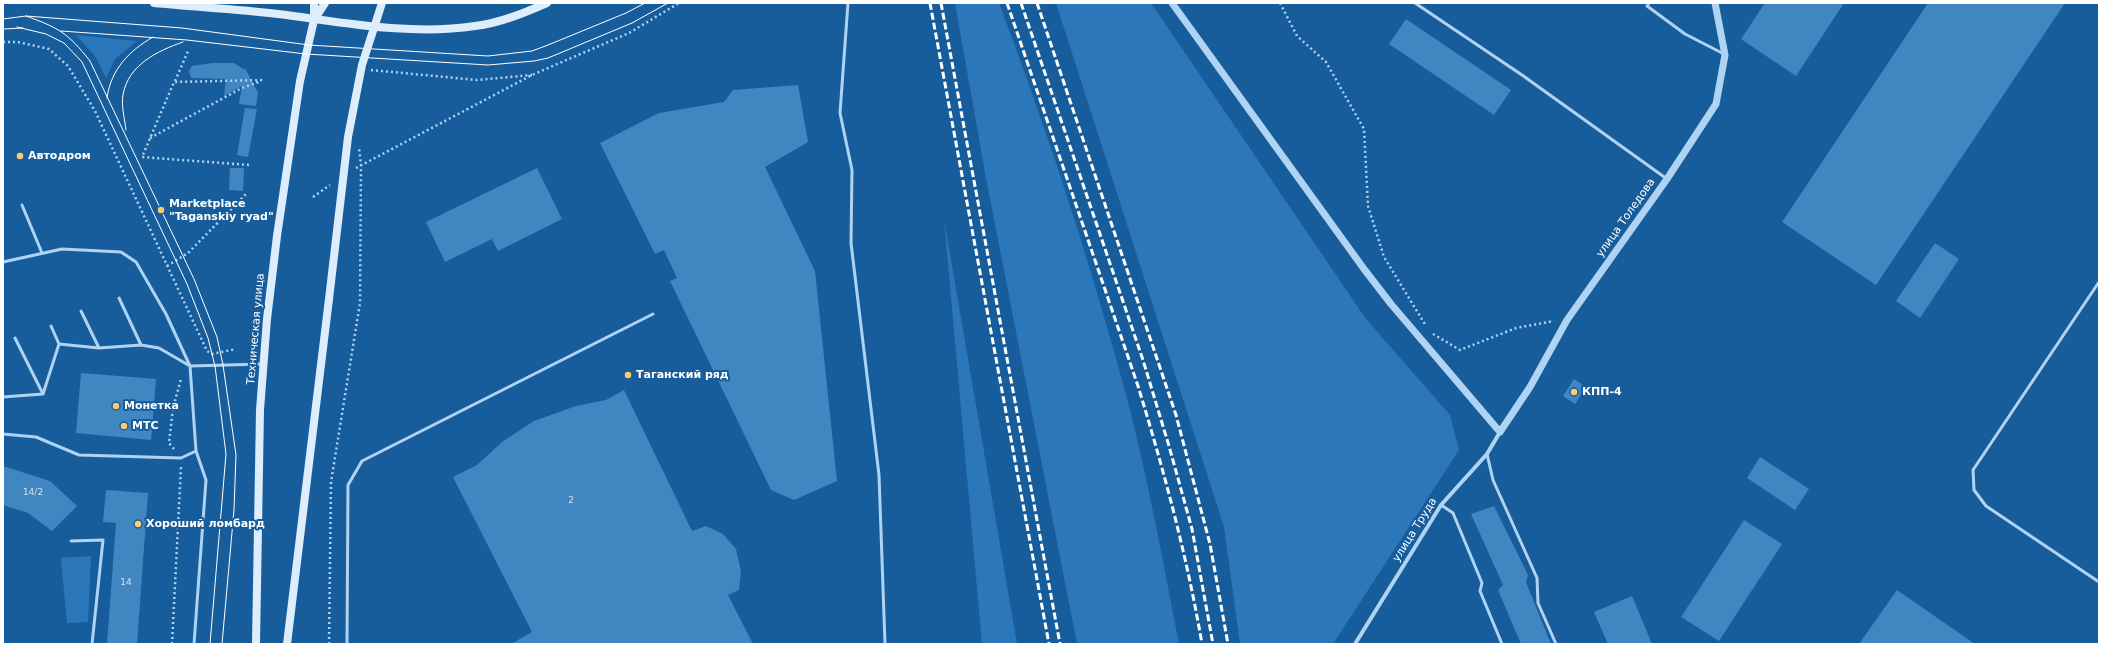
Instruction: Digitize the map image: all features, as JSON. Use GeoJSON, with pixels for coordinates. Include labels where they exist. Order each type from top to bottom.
{"type":"FeatureCollection","features":[{"type":"Feature","properties":{"kind":"main road"},"geometry":{"type":"LineString","coordinates":[[154,3],[278,14],[314,20],[394,27],[441,28],[475,26],[498,21],[547,3]]}},
{"type":"Feature","properties":{"kind":"main road","name":"Техническая улица"},"geometry":{"type":"LineString","coordinates":[[256,644],[260,410],[264,364],[277,236],[300,81],[314,20],[314,3]]}},
{"type":"Feature","properties":{"kind":"main road","name":"Техническая улица"},"geometry":{"type":"LineString","coordinates":[[314,20],[325,3]]}},
{"type":"Feature","properties":{"kind":"main road"},"geometry":{"type":"LineString","coordinates":[[287,644],[351,123],[362,65],[382,3]]}},
{"type":"Feature","properties":{"kind":"street"},"geometry":{"type":"LineString","coordinates":[[1172,3],[1368,275],[1500,432]]}},
{"type":"Feature","properties":{"kind":"street","name":"улица Толедова"},"geometry":{"type":"LineString","coordinates":[[1500,432],[1530,387],[1566,320],[1667,179],[1716,104],[1725,55],[1715,3]]}},
{"type":"Feature","properties":{"kind":"street","name":"улица Труда"},"geometry":{"type":"LineString","coordinates":[[1355,644],[1441,505],[1487,454],[1500,432]]}},
{"type":"Feature","properties":{"kind":"lane"},"geometry":{"type":"LineString","coordinates":[[848,3],[840,113],[852,170],[851,243],[879,475],[884,644]]}},
{"type":"Feature","properties":{"kind":"lane"},"geometry":{"type":"LineString","coordinates":[[1415,3],[1522,75],[1667,179]]}},
{"type":"Feature","properties":{"kind":"lane"},"geometry":{"type":"LineString","coordinates":[[1649,3],[1647,6],[1685,34],[1725,55]]}},
{"type":"Feature","properties":{"kind":"lane"},"geometry":{"type":"LineString","coordinates":[[22,205],[42,253]]}},
{"type":"Feature","properties":{"kind":"lane"},"geometry":{"type":"LineString","coordinates":[[3,262],[62,248],[121,252],[136,262],[166,314],[190,366],[196,451],[206,480],[194,644]]}},
{"type":"Feature","properties":{"kind":"lane"},"geometry":{"type":"LineString","coordinates":[[2099,282],[1973,470],[1974,490],[1986,506],[2099,582]]}},
{"type":"Feature","properties":{"kind":"lane"},"geometry":{"type":"LineString","coordinates":[[119,298],[141,345]]}},
{"type":"Feature","properties":{"kind":"lane"},"geometry":{"type":"LineString","coordinates":[[81,311],[99,348]]}},
{"type":"Feature","properties":{"kind":"lane"},"geometry":{"type":"LineString","coordinates":[[347,644],[348,485],[362,462],[653,314]]}},
{"type":"Feature","properties":{"kind":"lane"},"geometry":{"type":"LineString","coordinates":[[43,394],[59,344],[51,326]]}},
{"type":"Feature","properties":{"kind":"lane"},"geometry":{"type":"LineString","coordinates":[[16,338],[43,394]]}},
{"type":"Feature","properties":{"kind":"lane"},"geometry":{"type":"LineString","coordinates":[[59,344],[99,348],[141,345],[159,348],[190,366],[264,364]]}},
{"type":"Feature","properties":{"kind":"lane"},"geometry":{"type":"LineString","coordinates":[[3,397],[43,394]]}},
{"type":"Feature","properties":{"kind":"lane"},"geometry":{"type":"LineString","coordinates":[[3,434],[36,437],[79,455],[181,458],[196,451]]}},
{"type":"Feature","properties":{"kind":"lane"},"geometry":{"type":"LineString","coordinates":[[1487,454],[1493,480],[1537,578],[1538,603],[1556,644]]}},
{"type":"Feature","properties":{"kind":"lane"},"geometry":{"type":"LineString","coordinates":[[1441,505],[1453,513],[1482,583],[1480,591],[1502,644]]}},
{"type":"Feature","properties":{"kind":"lane"},"geometry":{"type":"LineString","coordinates":[[71,541],[103,540],[92,644]]}},
{"type":"Feature","properties":{"kind":"path"},"geometry":{"type":"LineString","coordinates":[[361,165],[532,75],[629,33],[679,3]]}},
{"type":"Feature","properties":{"kind":"path"},"geometry":{"type":"LineString","coordinates":[[1280,3],[1297,36],[1326,62],[1364,129],[1368,206],[1384,257],[1430,333],[1460,350],[1516,328],[1548,321],[1566,320]]}},
{"type":"Feature","properties":{"kind":"path"},"geometry":{"type":"LineString","coordinates":[[3,42],[18,42],[50,49],[68,66],[95,111],[207,351],[212,354],[236,349]]}},
{"type":"Feature","properties":{"kind":"path"},"geometry":{"type":"LineString","coordinates":[[189,49],[142,157],[249,165]]}},
{"type":"Feature","properties":{"kind":"path"},"geometry":{"type":"LineString","coordinates":[[367,69],[477,80],[532,75]]}},
{"type":"Feature","properties":{"kind":"path"},"geometry":{"type":"LineString","coordinates":[[150,138],[242,88],[263,80],[174,82]]}},
{"type":"Feature","properties":{"kind":"path"},"geometry":{"type":"LineString","coordinates":[[329,644],[331,482],[360,303],[361,165],[359,143]]}},
{"type":"Feature","properties":{"kind":"path"},"geometry":{"type":"LineString","coordinates":[[167,266],[188,254],[247,193]]}},
{"type":"Feature","properties":{"kind":"path"},"geometry":{"type":"LineString","coordinates":[[172,644],[181,458],[169,443],[173,408],[181,378],[190,366],[207,351]]}},
{"type":"Feature","properties":{"kind":"shaded area"},"geometry":{"type":"Polygon","coordinates":[[[955,3],[999,3],[1035,100],[1099,298],[1135,428],[1179,644],[1077,644],[986,178],[955,3]]]}},
{"type":"Feature","properties":{"kind":"shaded area"},"geometry":{"type":"Polygon","coordinates":[[[1056,3],[1151,3],[1366,319],[1450,415],[1459,450],[1333,644],[1240,644],[1224,527],[1056,3]]]}},
{"type":"Feature","properties":{"kind":"shaded area"},"geometry":{"type":"Polygon","coordinates":[[[76,35],[137,41],[115,59],[106,78],[95,56],[76,35]]]}},
{"type":"Feature","properties":{"kind":"shaded area"},"geometry":{"type":"Polygon","coordinates":[[[944,219],[1017,644],[982,644],[944,219]]]}},
{"type":"Feature","properties":{"kind":"shaded area"},"geometry":{"type":"Polygon","coordinates":[[[91,556],[88,622],[67,623],[61,558],[91,556]]]}},
{"type":"Feature","properties":{"kind":"building"},"geometry":{"type":"Polygon","coordinates":[[[1765,3],[1844,3],[1796,76],[1741,39],[1765,3]]]}},
{"type":"Feature","properties":{"kind":"building"},"geometry":{"type":"Polygon","coordinates":[[[1928,3],[2065,3],[1876,285],[1782,222],[1928,3]]]}},
{"type":"Feature","properties":{"kind":"building"},"geometry":{"type":"Polygon","coordinates":[[[1406,19],[1511,90],[1494,115],[1389,44],[1406,19]]]}},
{"type":"Feature","properties":{"kind":"building"},"geometry":{"type":"Polygon","coordinates":[[[212,63],[234,63],[245,70],[245,68],[258,93],[256,106],[239,104],[242,86],[224,96],[226,79],[191,78],[189,71],[192,66],[212,63]]]}},
{"type":"Feature","properties":{"kind":"building"},"geometry":{"type":"Polygon","coordinates":[[[798,85],[808,142],[765,167],[815,271],[837,481],[794,500],[771,490],[670,281],[677,278],[664,250],[655,254],[600,143],[659,113],[724,102],[733,90],[798,85]]]}},
{"type":"Feature","properties":{"kind":"building"},"geometry":{"type":"Polygon","coordinates":[[[245,108],[257,109],[248,157],[237,155],[245,108]]]}},
{"type":"Feature","properties":{"kind":"building"},"geometry":{"type":"Polygon","coordinates":[[[230,168],[244,168],[243,191],[229,190],[230,168]]]}},
{"type":"Feature","properties":{"kind":"building"},"geometry":{"type":"Polygon","coordinates":[[[537,168],[562,219],[498,251],[492,239],[445,262],[426,222],[537,168]]]}},
{"type":"Feature","properties":{"kind":"building"},"geometry":{"type":"Polygon","coordinates":[[[1935,243],[1959,259],[1920,318],[1896,301],[1935,243]]]}},
{"type":"Feature","properties":{"kind":"building","name":"Монетка"},"geometry":{"type":"Polygon","coordinates":[[[81,373],[156,379],[151,440],[76,433],[81,373]]]}},
{"type":"Feature","properties":{"kind":"building","name":"КПП-4"},"geometry":{"type":"Polygon","coordinates":[[[1574,379],[1586,387],[1575,404],[1563,396],[1574,379]]]}},
{"type":"Feature","properties":{"kind":"building"},"geometry":{"type":"Polygon","coordinates":[[[624,390],[692,531],[706,526],[723,534],[736,549],[741,571],[739,590],[728,595],[753,644],[511,644],[532,632],[453,477],[477,465],[502,442],[534,421],[576,406],[606,400],[624,390]]]}},
{"type":"Feature","properties":{"kind":"building"},"geometry":{"type":"Polygon","coordinates":[[[1760,457],[1809,489],[1795,510],[1747,478],[1760,457]]]}},
{"type":"Feature","properties":{"kind":"building"},"geometry":{"type":"Polygon","coordinates":[[[3,466],[50,481],[77,506],[52,531],[28,513],[3,505],[3,466]]]}},
{"type":"Feature","properties":{"kind":"building"},"geometry":{"type":"Polygon","coordinates":[[[106,490],[148,493],[137,644],[107,644],[116,523],[103,522],[106,490]]]}},
{"type":"Feature","properties":{"kind":"building"},"geometry":{"type":"Polygon","coordinates":[[[1494,506],[1528,575],[1526,582],[1551,644],[1521,644],[1498,590],[1503,585],[1471,514],[1494,506]]]}},
{"type":"Feature","properties":{"kind":"building"},"geometry":{"type":"Polygon","coordinates":[[[1744,520],[1782,544],[1719,641],[1681,617],[1744,520]]]}},
{"type":"Feature","properties":{"kind":"building"},"geometry":{"type":"Polygon","coordinates":[[[1897,590],[1975,644],[1859,644],[1897,590]]]}},
{"type":"Feature","properties":{"kind":"building"},"geometry":{"type":"Polygon","coordinates":[[[1632,596],[1652,644],[1608,644],[1594,612],[1632,596]]]}},
{"type":"Feature","properties":{"kind":"tram line"},"geometry":{"type":"LineString","coordinates":[[3,19],[26,16],[182,28],[309,45],[488,56],[532,51],[626,13],[645,3]]}},
{"type":"Feature","properties":{"kind":"tram line"},"geometry":{"type":"LineString","coordinates":[[61,31],[187,40],[306,54],[488,65],[534,61],[548,58],[632,23],[668,3]]}},
{"type":"Feature","properties":{"kind":"tram line"},"geometry":{"type":"LineString","coordinates":[[26,16],[47,24],[62,32],[90,61],[194,279],[217,337],[223,365],[236,455],[234,510],[222,644]]}},
{"type":"Feature","properties":{"kind":"tram line"},"geometry":{"type":"LineString","coordinates":[[17,27],[46,34],[64,43],[82,62],[187,284],[208,338],[215,366],[226,454],[210,644]]}},
{"type":"Feature","properties":{"kind":"tram line"},"geometry":{"type":"LineString","coordinates":[[3,29],[23,28]]}},
{"type":"Feature","properties":{"kind":"tram line"},"geometry":{"type":"LineString","coordinates":[[107,98],[112,78],[122,62],[136,48],[153,37]]}},
{"type":"Feature","properties":{"kind":"tram line"},"geometry":{"type":"LineString","coordinates":[[126,130],[123,95],[126,84],[131,75],[137,67],[154,55],[183,42]]}},
{"type":"Feature","properties":{"kind":"railway"},"geometry":{"type":"LineString","coordinates":[[930,3],[1049,644]]}},
{"type":"Feature","properties":{"kind":"railway"},"geometry":{"type":"LineString","coordinates":[[941,3],[1060,644]]}},
{"type":"Feature","properties":{"kind":"railway"},"geometry":{"type":"LineString","coordinates":[[1007,3],[1138,386],[1174,514],[1202,644]]}},
{"type":"Feature","properties":{"kind":"railway"},"geometry":{"type":"LineString","coordinates":[[1021,3],[1143,360],[1169,446],[1192,529],[1213,644]]}},
{"type":"Feature","properties":{"kind":"railway"},"geometry":{"type":"LineString","coordinates":[[1037,3],[1176,415],[1210,544],[1228,644]]}},
{"type":"Feature","properties":{"kind":"place","name":"Автодром"},"geometry":{"type":"Point","coordinates":[20,156]}},
{"type":"Feature","properties":{"kind":"place","name":"Marketplace \"Taganskiy ryad\""},"geometry":{"type":"Point","coordinates":[161,210]}},
{"type":"Feature","properties":{"kind":"place","name":"Таганский ряд"},"geometry":{"type":"Point","coordinates":[628,375]}},
{"type":"Feature","properties":{"kind":"place","name":"КПП-4"},"geometry":{"type":"Point","coordinates":[1574,392]}},
{"type":"Feature","properties":{"kind":"place","name":"Монетка"},"geometry":{"type":"Point","coordinates":[116,406]}},
{"type":"Feature","properties":{"kind":"place","name":"МТС"},"geometry":{"type":"Point","coordinates":[124,426]}},
{"type":"Feature","properties":{"kind":"place","name":"Хороший ломбард"},"geometry":{"type":"Point","coordinates":[138,524]}}]}
